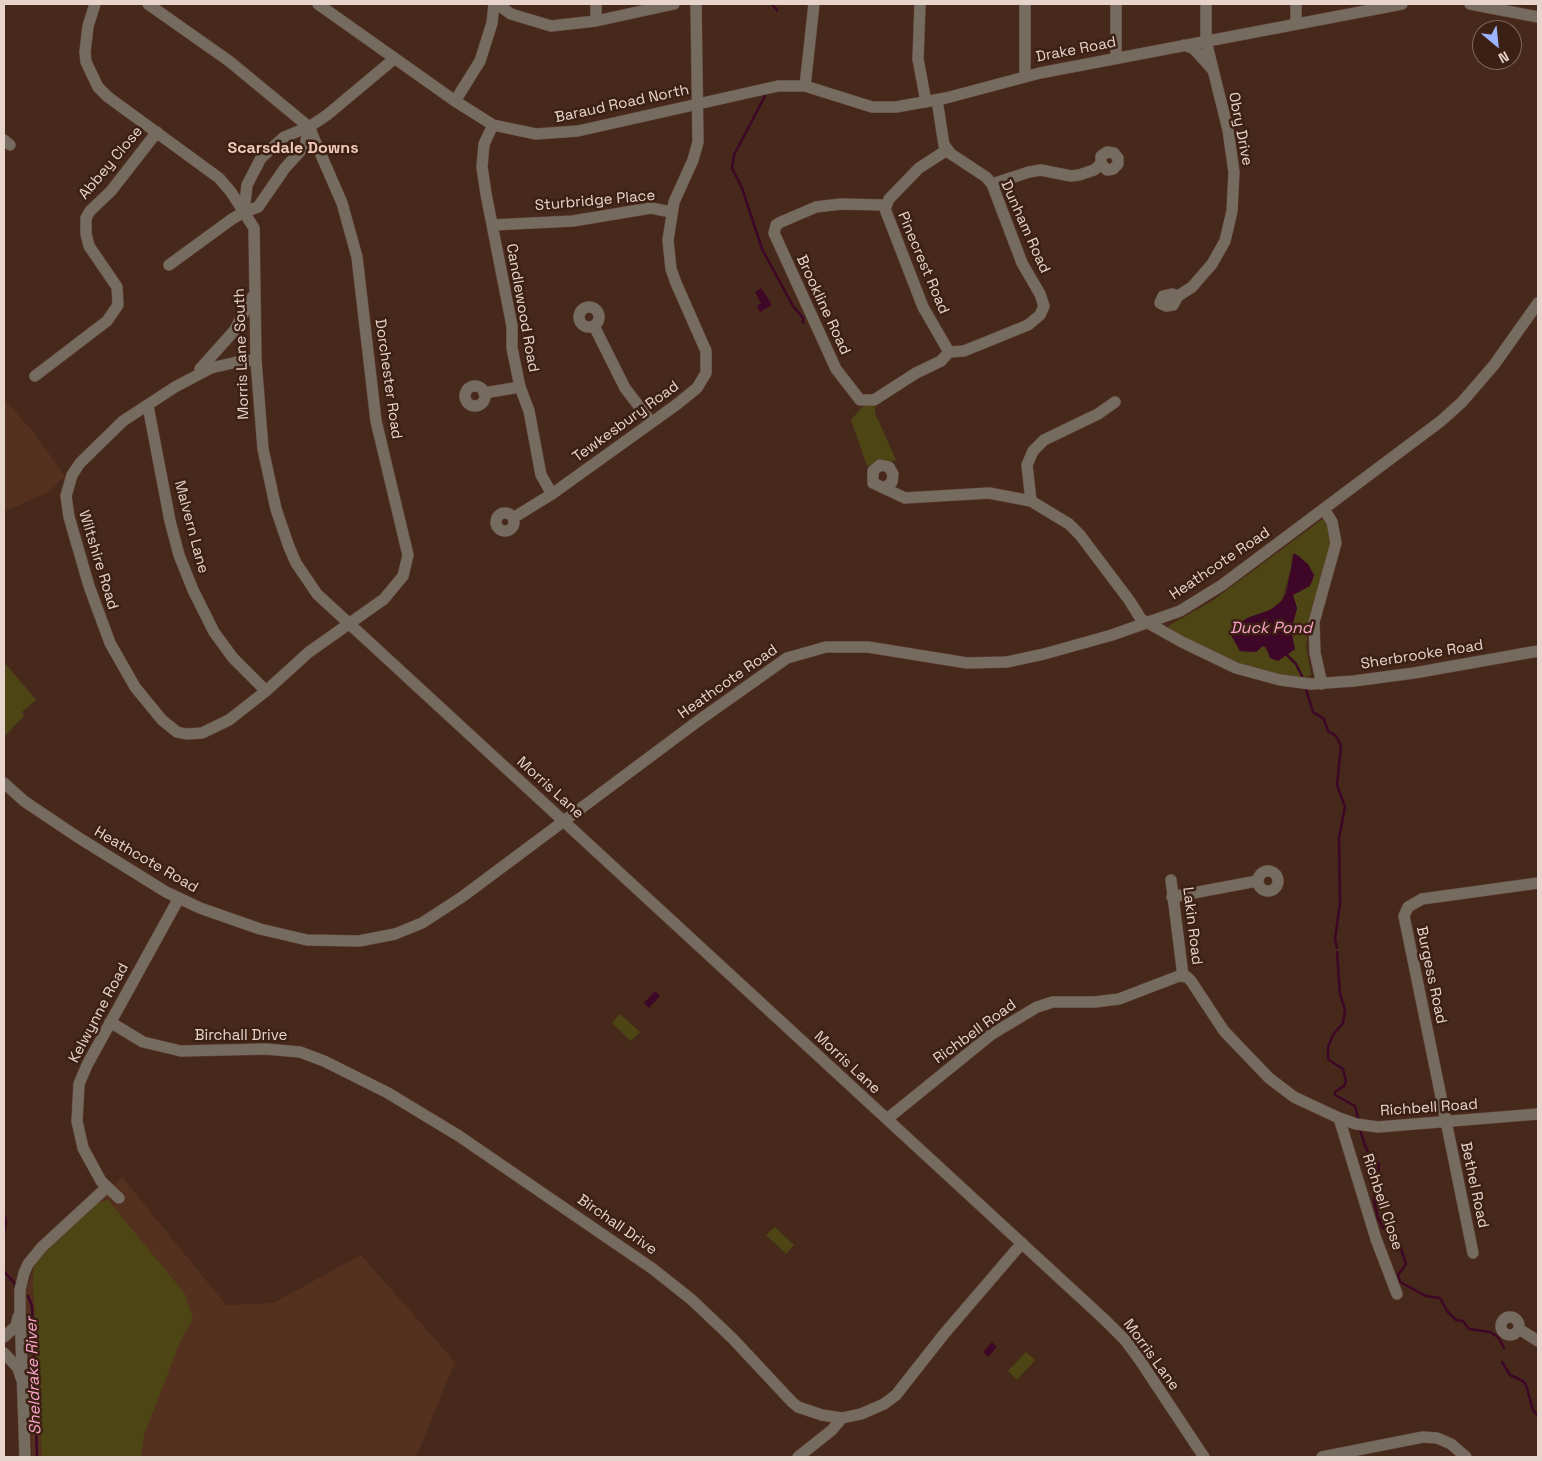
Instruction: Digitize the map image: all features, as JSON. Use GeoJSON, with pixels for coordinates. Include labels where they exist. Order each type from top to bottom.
{"type":"FeatureCollection","features":[{"type":"Feature","properties":{"kind":"street","name":"Morris Lane South"},"geometry":{"type":"LineString","coordinates":[[95,4],[88,26],[85,52],[93,80],[108,97],[219,178],[231,192],[254,228],[256,360],[263,449],[284,532],[303,575],[318,594],[348,624],[445,712]]}},
{"type":"Feature","properties":{"kind":"street","name":"Dorchester Road"},"geometry":{"type":"LineString","coordinates":[[148,4],[229,60],[309,127],[342,203],[357,257],[376,421],[408,555],[406,569],[394,589],[309,652],[266,691],[229,720],[193,735]]}},
{"type":"Feature","properties":{"kind":"street","name":"Baraud Road North"},"geometry":{"type":"LineString","coordinates":[[318,4],[455,101],[493,124],[536,134],[569,133],[760,90]]}},
{"type":"Feature","properties":{"kind":"street"},"geometry":{"type":"LineString","coordinates":[[455,101],[480,62],[492,23],[495,4],[511,14],[538,24],[563,26],[596,21],[674,4]]}},
{"type":"Feature","properties":{"kind":"street"},"geometry":{"type":"LineString","coordinates":[[596,4],[596,21]]}},
{"type":"Feature","properties":{"kind":"street","name":"Tewkesbury Road"},"geometry":{"type":"LineString","coordinates":[[513,518],[552,494],[697,388],[702,381],[707,366],[706,351],[671,269],[668,240],[670,212],[697,150],[699,132],[696,4]]}},
{"type":"Feature","properties":{"kind":"street"},"geometry":{"type":"LineString","coordinates":[[805,86],[814,4]]}},
{"type":"Feature","properties":{"kind":"street"},"geometry":{"type":"LineString","coordinates":[[920,4],[918,59],[942,140],[947,150]]}},
{"type":"Feature","properties":{"kind":"street"},"geometry":{"type":"LineString","coordinates":[[1025,4],[1025,76]]}},
{"type":"Feature","properties":{"kind":"street"},"geometry":{"type":"LineString","coordinates":[[1116,4],[1116,58]]}},
{"type":"Feature","properties":{"kind":"street","name":"Obry Drive"},"geometry":{"type":"LineString","coordinates":[[1178,296],[1196,282],[1220,252],[1225,241],[1232,211],[1234,172],[1230,140],[1206,41],[1206,4]]}},
{"type":"Feature","properties":{"kind":"street"},"geometry":{"type":"LineString","coordinates":[[1296,4],[1296,23]]}},
{"type":"Feature","properties":{"kind":"street","name":"Drake Road"},"geometry":{"type":"LineString","coordinates":[[760,90],[778,86],[805,86],[872,106],[896,107],[931,101],[1025,76],[1402,4]]}},
{"type":"Feature","properties":{"kind":"street"},"geometry":{"type":"LineString","coordinates":[[1470,4],[1538,17]]}},
{"type":"Feature","properties":{"kind":"street","name":"Obry Drive"},"geometry":{"type":"LineString","coordinates":[[1182,45],[1194,49],[1212,69]]}},
{"type":"Feature","properties":{"kind":"street"},"geometry":{"type":"LineString","coordinates":[[244,212],[247,185],[261,158],[284,136],[309,127],[394,58]]}},
{"type":"Feature","properties":{"kind":"street","name":"Candlewood Road"},"geometry":{"type":"LineString","coordinates":[[493,124],[484,144],[482,167],[512,326],[512,348],[520,387],[529,411],[541,475],[552,494]]}},
{"type":"Feature","properties":{"kind":"street"},"geometry":{"type":"LineString","coordinates":[[169,265],[244,212],[258,208],[285,168],[305,146],[309,127]]}},
{"type":"Feature","properties":{"kind":"street","name":"Abbey Close"},"geometry":{"type":"LineString","coordinates":[[35,376],[106,321],[118,305],[117,287],[89,246],[86,234],[86,218],[90,211],[111,191],[157,132]]}},
{"type":"Feature","properties":{"kind":"street","name":"Dunham Road"},"geometry":{"type":"LineString","coordinates":[[947,150],[986,177],[992,184],[1022,263],[1040,294],[1044,306],[1040,315],[1028,325],[964,351],[949,352]]}},
{"type":"Feature","properties":{"kind":"street","name":"Pinecrest Road"},"geometry":{"type":"LineString","coordinates":[[947,150],[920,168],[886,205],[886,216],[923,307],[949,352]]}},
{"type":"Feature","properties":{"kind":"street"},"geometry":{"type":"LineString","coordinates":[[992,184],[1041,170],[1071,176],[1094,170],[1101,164]]}},
{"type":"Feature","properties":{"kind":"street","name":"Brookline Road"},"geometry":{"type":"LineString","coordinates":[[886,205],[841,204],[816,207],[776,225],[774,233],[836,369],[860,400],[874,400],[916,373],[941,362],[949,352]]}},
{"type":"Feature","properties":{"kind":"street","name":"Sturbridge Place"},"geometry":{"type":"LineString","coordinates":[[492,225],[573,221],[651,208],[670,212]]}},
{"type":"Feature","properties":{"kind":"street","name":"Wiltshire Road"},"geometry":{"type":"LineString","coordinates":[[186,382],[205,365],[234,331],[248,308],[255,291]]}},
{"type":"Feature","properties":{"kind":"street","name":"Heathcote Road"},"geometry":{"type":"LineString","coordinates":[[4,783],[24,801],[76,836],[179,898],[260,929],[290,937],[336,942],[381,938],[409,929],[445,910],[787,658],[806,651],[826,647],[868,647],[968,663],[1007,662],[1044,654],[1149,624],[1180,611],[1200,600],[1441,421],[1462,402],[1494,364],[1538,303]]}},
{"type":"Feature","properties":{"kind":"street"},"geometry":{"type":"LineString","coordinates":[[594,326],[607,357],[624,388],[651,422]]}},
{"type":"Feature","properties":{"kind":"street","name":"Wiltshire Road"},"geometry":{"type":"LineString","coordinates":[[193,735],[177,732],[169,728],[135,687],[126,672],[100,620],[66,502],[72,475],[80,463],[123,421],[211,368],[241,361],[256,360]]}},
{"type":"Feature","properties":{"kind":"street"},"geometry":{"type":"LineString","coordinates":[[484,393],[520,387]]}},
{"type":"Feature","properties":{"kind":"street"},"geometry":{"type":"LineString","coordinates":[[1032,501],[1027,465],[1032,451],[1044,440],[1098,414],[1115,402]]}},
{"type":"Feature","properties":{"kind":"street","name":"Malvern Lane"},"geometry":{"type":"LineString","coordinates":[[148,406],[170,521],[192,590],[214,632],[233,658],[266,691]]}},
{"type":"Feature","properties":{"kind":"street","name":"Sherbrooke Road"},"geometry":{"type":"LineString","coordinates":[[886,487],[891,493],[905,498],[989,493],[1032,501],[1068,524],[1080,535],[1130,600],[1141,619],[1182,642],[1236,668],[1280,680],[1311,684],[1414,673],[1538,652]]}},
{"type":"Feature","properties":{"kind":"street"},"geometry":{"type":"LineString","coordinates":[[1311,684],[1315,653],[1314,622],[1336,543],[1332,522],[1324,509]]}},
{"type":"Feature","properties":{"kind":"street","name":"Morris Lane"},"geometry":{"type":"LineString","coordinates":[[445,712],[1125,1340],[1204,1457]]}},
{"type":"Feature","properties":{"kind":"street","name":"Lakin Road"},"geometry":{"type":"LineString","coordinates":[[1171,880],[1183,976]]}},
{"type":"Feature","properties":{"kind":"street"},"geometry":{"type":"LineString","coordinates":[[1172,897],[1258,881]]}},
{"type":"Feature","properties":{"kind":"street","name":"Burgess Road"},"geometry":{"type":"LineString","coordinates":[[1446,1123],[1404,916],[1408,907],[1422,899],[1538,883]]}},
{"type":"Feature","properties":{"kind":"street","name":"Kelwynne Road"},"geometry":{"type":"LineString","coordinates":[[119,1198],[100,1181],[78,1134],[77,1108],[80,1081],[110,1022],[179,898]]}},
{"type":"Feature","properties":{"kind":"street","name":"Richbell Road"},"geometry":{"type":"LineString","coordinates":[[886,1119],[992,1034],[1037,1007],[1053,1002],[1095,1002],[1119,999],[1173,977],[1183,976],[1191,981],[1224,1031],[1269,1078],[1307,1104],[1339,1118],[1360,1125],[1378,1127],[1446,1123],[1538,1114]]}},
{"type":"Feature","properties":{"kind":"street","name":"Birchall Drive"},"geometry":{"type":"LineString","coordinates":[[110,1022],[143,1042],[181,1051],[206,1052],[266,1049],[300,1052],[324,1061],[383,1090],[459,1136],[653,1268],[700,1307],[733,1339],[781,1393],[798,1407],[822,1415],[842,1418],[874,1409],[896,1395],[944,1334],[1022,1243]]}},
{"type":"Feature","properties":{"kind":"street","name":"Richbell Close"},"geometry":{"type":"LineString","coordinates":[[1339,1118],[1376,1239],[1397,1294]]}},
{"type":"Feature","properties":{"kind":"street","name":"Bethel Road"},"geometry":{"type":"LineString","coordinates":[[1446,1123],[1473,1253]]}},
{"type":"Feature","properties":{"kind":"street"},"geometry":{"type":"LineString","coordinates":[[25,1457],[20,1311],[22,1281],[31,1260],[42,1247],[107,1188]]}},
{"type":"Feature","properties":{"kind":"street"},"geometry":{"type":"LineString","coordinates":[[4,1337],[16,1326],[20,1311]]}},
{"type":"Feature","properties":{"kind":"street"},"geometry":{"type":"LineString","coordinates":[[1519,1329],[1538,1341]]}},
{"type":"Feature","properties":{"kind":"street"},"geometry":{"type":"LineString","coordinates":[[4,1353],[18,1368],[23,1382]]}},
{"type":"Feature","properties":{"kind":"street"},"geometry":{"type":"LineString","coordinates":[[798,1457],[832,1430],[842,1418]]}},
{"type":"Feature","properties":{"kind":"street"},"geometry":{"type":"LineString","coordinates":[[1322,1457],[1360,1453],[1402,1440],[1437,1438],[1451,1444],[1466,1457]]}},
{"type":"Feature","properties":{"kind":"shaded area"},"geometry":{"type":"Polygon","coordinates":[[[4,399],[33,432],[65,476],[46,493],[4,512],[4,399]]]}},
{"type":"Feature","properties":{"kind":"shaded area"},"geometry":{"type":"Polygon","coordinates":[[[863,406],[875,406],[875,413],[896,460],[867,466],[851,420],[863,406]]]}},
{"type":"Feature","properties":{"kind":"shaded area"},"geometry":{"type":"Polygon","coordinates":[[[1324,518],[1332,538],[1323,575],[1310,612],[1306,647],[1311,675],[1305,678],[1265,672],[1227,658],[1171,631],[1168,626],[1212,601],[1324,518]],[[1292,554],[1291,569],[1282,600],[1270,610],[1247,618],[1231,633],[1240,651],[1250,652],[1263,646],[1268,652],[1287,655],[1295,649],[1291,631],[1297,608],[1293,595],[1312,582],[1314,575],[1300,556],[1292,554]]]}},
{"type":"Feature","properties":{"kind":"shaded area"},"geometry":{"type":"Polygon","coordinates":[[[4,662],[36,700],[22,712],[24,716],[4,737],[4,662]]]}},
{"type":"Feature","properties":{"kind":"shaded area"},"geometry":{"type":"Polygon","coordinates":[[[620,1014],[640,1032],[631,1041],[612,1023],[620,1014]]]}},
{"type":"Feature","properties":{"kind":"shaded area"},"geometry":{"type":"Polygon","coordinates":[[[122,1177],[226,1305],[273,1303],[361,1255],[455,1362],[416,1457],[32,1457],[25,1296],[34,1264],[69,1227],[122,1177]]]}},
{"type":"Feature","properties":{"kind":"shaded area"},"geometry":{"type":"Polygon","coordinates":[[[108,1200],[185,1294],[193,1319],[180,1342],[144,1435],[141,1457],[42,1457],[33,1281],[34,1264],[93,1205],[108,1200]]]}},
{"type":"Feature","properties":{"kind":"shaded area"},"geometry":{"type":"Polygon","coordinates":[[[775,1227],[794,1245],[786,1254],[766,1235],[775,1227]]]}},
{"type":"Feature","properties":{"kind":"shaded area"},"geometry":{"type":"Polygon","coordinates":[[[1026,1352],[1035,1360],[1017,1380],[1008,1371],[1026,1352]]]}},
{"type":"Feature","properties":{"kind":"water"},"geometry":{"type":"Polygon","coordinates":[[[761,288],[772,305],[760,312],[757,306],[761,303],[755,292],[761,288]]]}},
{"type":"Feature","properties":{"kind":"water","name":"Duck Pond"},"geometry":{"type":"Polygon","coordinates":[[[1294,553],[1308,564],[1314,575],[1310,586],[1293,595],[1297,608],[1291,631],[1295,649],[1278,661],[1270,658],[1266,647],[1263,646],[1256,652],[1240,651],[1230,633],[1233,627],[1247,618],[1270,610],[1280,603],[1286,594],[1294,553]]]}},
{"type":"Feature","properties":{"kind":"water"},"geometry":{"type":"Polygon","coordinates":[[[655,991],[660,996],[649,1008],[644,1003],[655,991]]]}},
{"type":"Feature","properties":{"kind":"water"},"geometry":{"type":"Polygon","coordinates":[[[992,1342],[997,1347],[988,1357],[983,1352],[992,1342]]]}},
{"type":"Feature","properties":{"kind":"waterway"},"geometry":{"type":"LineString","coordinates":[[772,4],[777,10]]}},
{"type":"Feature","properties":{"kind":"waterway"},"geometry":{"type":"LineString","coordinates":[[765,96],[734,155],[732,168],[742,188],[762,249],[793,306],[803,318],[803,323]]}},
{"type":"Feature","properties":{"kind":"waterway"},"geometry":{"type":"LineString","coordinates":[[1287,655],[1296,664],[1303,678]]}},
{"type":"Feature","properties":{"kind":"waterway"},"geometry":{"type":"LineString","coordinates":[[1305,686],[1313,712],[1324,719],[1328,731],[1336,736],[1341,746],[1337,785],[1345,807],[1339,838],[1340,904],[1335,939],[1337,948]]}},
{"type":"Feature","properties":{"kind":"waterway"},"geometry":{"type":"LineString","coordinates":[[1337,952],[1340,994],[1345,1010],[1343,1023],[1333,1035],[1328,1047],[1328,1057],[1329,1060],[1343,1069],[1346,1081],[1344,1086],[1335,1092],[1335,1095],[1355,1106],[1359,1122]]}},
{"type":"Feature","properties":{"kind":"waterway"},"geometry":{"type":"LineString","coordinates":[[1359,1127],[1370,1156],[1379,1164],[1374,1200],[1378,1218],[1383,1228],[1389,1230],[1400,1246],[1406,1264],[1398,1275],[1400,1282],[1426,1296],[1440,1298],[1447,1311],[1456,1320],[1463,1321],[1469,1329],[1490,1332],[1498,1337],[1504,1348]]}},
{"type":"Feature","properties":{"kind":"waterway","name":"Sheldrake River"},"geometry":{"type":"LineString","coordinates":[[4,1215],[6,1221],[4,1234]]}},
{"type":"Feature","properties":{"kind":"waterway","name":"Sheldrake River"},"geometry":{"type":"LineString","coordinates":[[4,1271],[15,1284]]}},
{"type":"Feature","properties":{"kind":"waterway","name":"Sheldrake River"},"geometry":{"type":"LineString","coordinates":[[28,1296],[32,1306],[37,1457]]}},
{"type":"Feature","properties":{"kind":"waterway"},"geometry":{"type":"LineString","coordinates":[[1502,1362],[1510,1375],[1523,1381],[1526,1385],[1533,1410],[1538,1416]]}},
{"type":"Feature","properties":{"kind":"district","name":"Scarsdale Downs"},"geometry":{"type":"Point","coordinates":[293,149]}}]}
